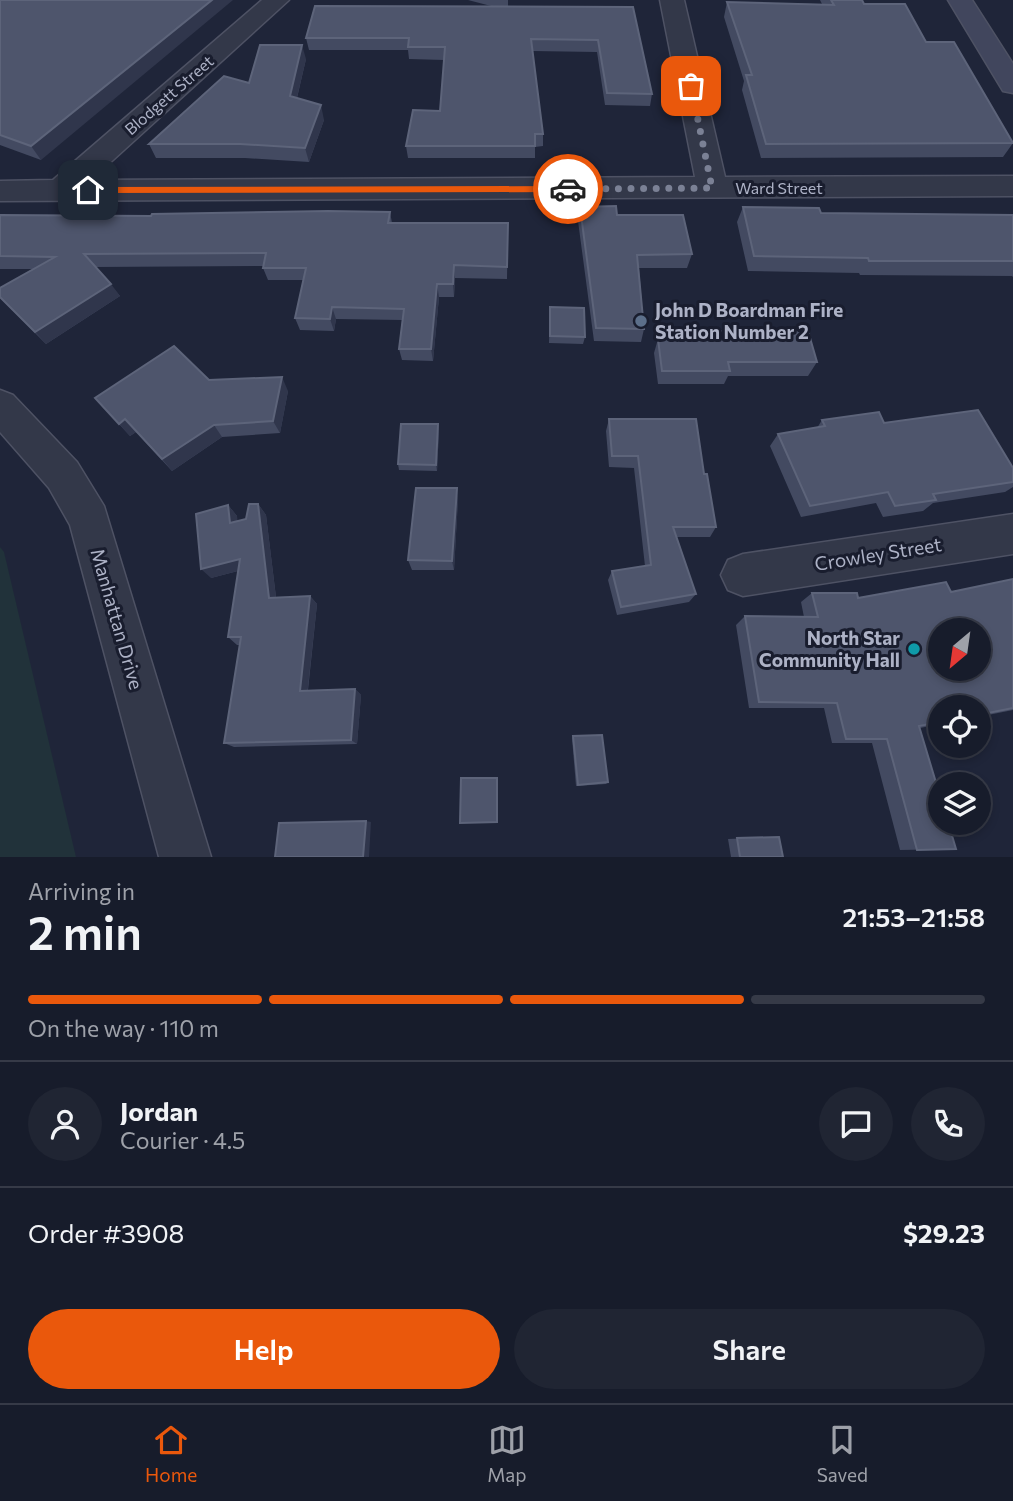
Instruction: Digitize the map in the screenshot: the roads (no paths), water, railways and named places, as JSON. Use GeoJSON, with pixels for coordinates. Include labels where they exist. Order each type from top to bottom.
{"type":"FeatureCollection","features":[{"type":"Feature","properties":{"kind":"main road"},"geometry":{"type":"LineString","coordinates":[[960,0],[1013,85]]}},
{"type":"Feature","properties":{"kind":"street","name":"Blodgett Street"},"geometry":{"type":"LineString","coordinates":[[61,190],[277,0]]}},
{"type":"Feature","properties":{"kind":"street"},"geometry":{"type":"LineString","coordinates":[[672,0],[712,188]]}},
{"type":"Feature","properties":{"kind":"street","name":"Ward Street"},"geometry":{"type":"LineString","coordinates":[[0,191],[1013,186]]}},
{"type":"Feature","properties":{"kind":"street","name":"Manhattan Drive"},"geometry":{"type":"LineString","coordinates":[[0,406],[63,475],[89,520],[185,857]]}},
{"type":"Feature","properties":{"kind":"street","name":"Crowley Street"},"geometry":{"type":"LineString","coordinates":[[743,575],[1013,534]]}},
{"type":"Feature","properties":{"kind":"place","name":"John D Boardman Fire Station Number 2"},"geometry":{"type":"Point","coordinates":[641,321]}},
{"type":"Feature","properties":{"kind":"place","name":"North Star Community Hall"},"geometry":{"type":"Point","coordinates":[914,649]}}]}
